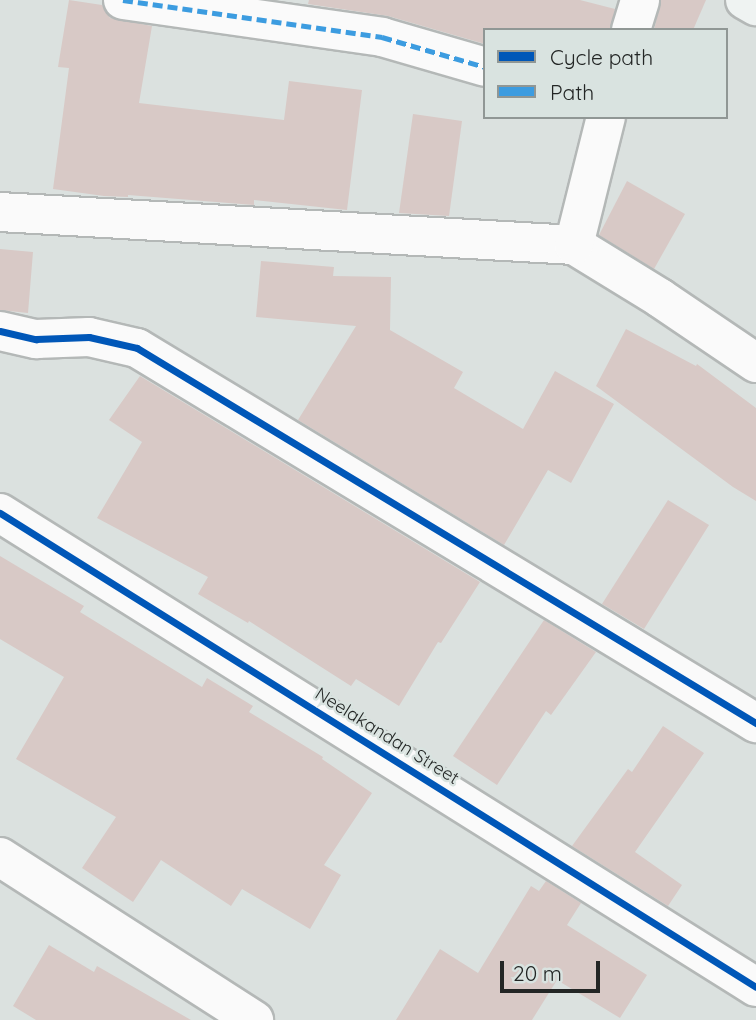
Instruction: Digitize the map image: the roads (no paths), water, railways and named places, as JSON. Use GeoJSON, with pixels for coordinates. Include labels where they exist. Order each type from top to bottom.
{"type":"FeatureCollection","features":[{"type":"Feature","properties":{"kind":"main road"},"geometry":{"type":"LineString","coordinates":[[745,0],[756,6]]}},
{"type":"Feature","properties":{"kind":"street"},"geometry":{"type":"LineString","coordinates":[[123,0],[382,37],[483,66]]}},
{"type":"Feature","properties":{"kind":"street"},"geometry":{"type":"LineString","coordinates":[[632,28],[640,0]]}},
{"type":"Feature","properties":{"kind":"street"},"geometry":{"type":"LineString","coordinates":[[574,245],[606,119]]}},
{"type":"Feature","properties":{"kind":"street"},"geometry":{"type":"LineString","coordinates":[[0,212],[574,245],[660,298],[756,363]]}},
{"type":"Feature","properties":{"kind":"street"},"geometry":{"type":"LineString","coordinates":[[0,331],[36,339],[89,337],[137,348],[756,723]]}},
{"type":"Feature","properties":{"kind":"street","name":"Neelakandan Street"},"geometry":{"type":"LineString","coordinates":[[0,513],[756,987]]}},
{"type":"Feature","properties":{"kind":"street"},"geometry":{"type":"LineString","coordinates":[[0,857],[254,1020]]}}]}
